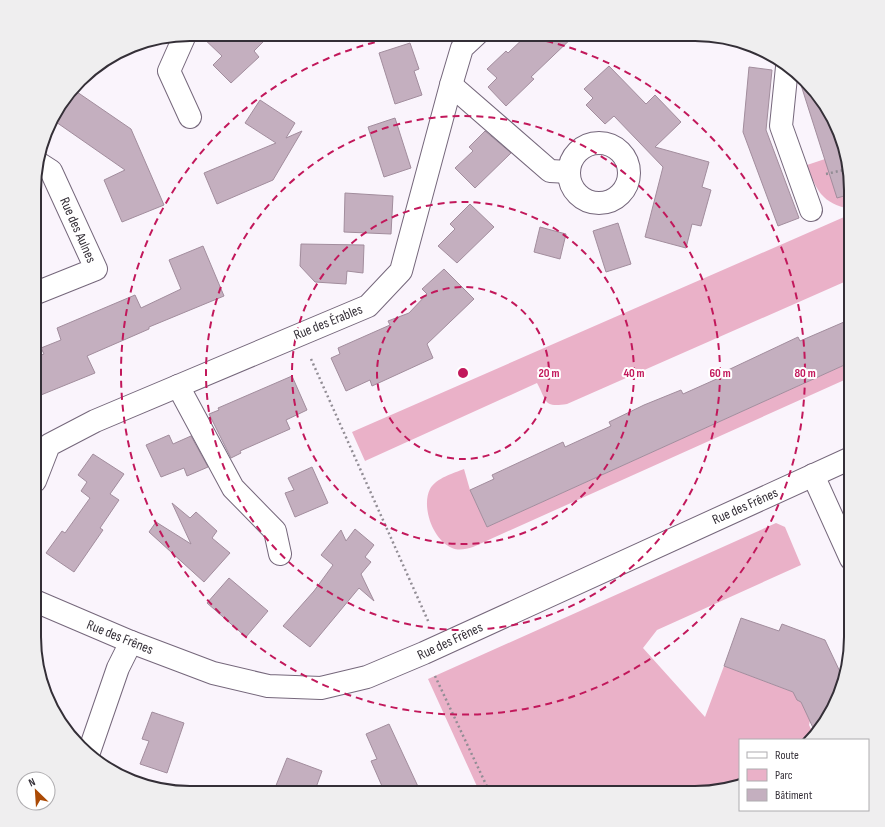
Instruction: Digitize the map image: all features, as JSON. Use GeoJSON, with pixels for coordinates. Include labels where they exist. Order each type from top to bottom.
{"type":"FeatureCollection","features":[{"type":"Feature","properties":{"kind":"street"},"geometry":{"type":"LineString","coordinates":[[182,41],[168,71],[190,117]]}},
{"type":"Feature","properties":{"kind":"street","name":"Rue des Érables"},"geometry":{"type":"LineString","coordinates":[[42,442],[368,306],[401,271],[462,48],[470,41]]}},
{"type":"Feature","properties":{"kind":"street"},"geometry":{"type":"LineString","coordinates":[[786,72],[780,126],[812,210]]}},
{"type":"Feature","properties":{"kind":"street"},"geometry":{"type":"LineString","coordinates":[[451,85],[550,171],[569,172]]}},
{"type":"Feature","properties":{"kind":"street","name":"Rue des Aulnes"},"geometry":{"type":"LineString","coordinates":[[41,291],[96,269],[51,171],[43,166]]}},
{"type":"Feature","properties":{"kind":"street"},"geometry":{"type":"LineString","coordinates":[[178,386],[233,488],[275,531],[280,554]]}},
{"type":"Feature","properties":{"kind":"street","name":"Rue des Frênes"},"geometry":{"type":"LineString","coordinates":[[41,604],[131,642],[213,673],[268,686],[321,688],[367,678],[844,461]]}},
{"type":"Feature","properties":{"kind":"street"},"geometry":{"type":"LineString","coordinates":[[813,475],[844,544]]}},
{"type":"Feature","properties":{"kind":"street"},"geometry":{"type":"LineString","coordinates":[[91,748],[118,668],[131,642]]}},
{"type":"Feature","properties":{"kind":"path"},"geometry":{"type":"LineString","coordinates":[[299,334],[368,483],[430,627]]}},
{"type":"Feature","properties":{"kind":"path"},"geometry":{"type":"LineString","coordinates":[[424,653],[487,786]]}},
{"type":"Feature","properties":{"kind":"green space"},"geometry":{"type":"Polygon","coordinates":[[[825,159],[843,174],[844,208],[833,204],[817,189],[807,165],[825,159]]]}},
{"type":"Feature","properties":{"kind":"green space"},"geometry":{"type":"Polygon","coordinates":[[[844,217],[844,282],[567,404],[554,405],[547,402],[537,383],[365,461],[352,432],[844,217]]]}},
{"type":"Feature","properties":{"kind":"green space"},"geometry":{"type":"Polygon","coordinates":[[[844,365],[844,380],[473,547],[460,550],[455,549],[445,544],[439,538],[430,522],[428,513],[427,505],[430,489],[436,482],[446,476],[464,469],[470,490],[487,527],[844,365]]]}},
{"type":"Feature","properties":{"kind":"green space"},"geometry":{"type":"Polygon","coordinates":[[[776,523],[785,527],[801,565],[657,630],[643,648],[705,717],[724,666],[793,692],[801,702],[810,721],[809,725],[811,730],[803,739],[739,739],[739,779],[734,781],[705,786],[477,786],[428,679],[776,523]]]}},
{"type":"Feature","properties":{"kind":"building"},"geometry":{"type":"Polygon","coordinates":[[[206,41],[264,41],[254,51],[259,57],[231,83],[213,65],[222,56],[206,41]]]}},
{"type":"Feature","properties":{"kind":"building"},"geometry":{"type":"Polygon","coordinates":[[[521,41],[569,41],[531,77],[534,79],[506,106],[488,87],[497,78],[487,69],[506,51],[508,53],[521,41]]]}},
{"type":"Feature","properties":{"kind":"building"},"geometry":{"type":"Polygon","coordinates":[[[410,43],[419,69],[414,71],[422,95],[395,104],[379,53],[410,43]]]}},
{"type":"Feature","properties":{"kind":"building"},"geometry":{"type":"Polygon","coordinates":[[[609,66],[646,104],[655,95],[681,122],[655,147],[709,162],[702,187],[711,190],[701,226],[692,224],[686,248],[645,237],[663,167],[614,116],[605,124],[586,105],[593,98],[584,89],[609,66]]]}},
{"type":"Feature","properties":{"kind":"building"},"geometry":{"type":"Polygon","coordinates":[[[749,67],[772,70],[766,130],[799,218],[778,226],[743,132],[749,67]]]}},
{"type":"Feature","properties":{"kind":"building"},"geometry":{"type":"Polygon","coordinates":[[[801,86],[819,107],[829,124],[839,151],[844,180],[844,196],[837,198],[801,86]]]}},
{"type":"Feature","properties":{"kind":"building"},"geometry":{"type":"Polygon","coordinates":[[[78,92],[131,129],[164,205],[122,222],[104,180],[125,170],[57,123],[78,92]]]}},
{"type":"Feature","properties":{"kind":"building"},"geometry":{"type":"Polygon","coordinates":[[[260,100],[295,123],[286,138],[302,131],[273,180],[217,204],[204,173],[276,143],[245,123],[260,100]]]}},
{"type":"Feature","properties":{"kind":"building"},"geometry":{"type":"Polygon","coordinates":[[[395,118],[411,168],[384,177],[368,127],[395,118]]]}},
{"type":"Feature","properties":{"kind":"building"},"geometry":{"type":"Polygon","coordinates":[[[485,131],[511,153],[475,188],[455,168],[473,151],[469,147],[485,131]]]}},
{"type":"Feature","properties":{"kind":"building"},"geometry":{"type":"Polygon","coordinates":[[[345,193],[393,196],[391,234],[344,232],[345,193]]]}},
{"type":"Feature","properties":{"kind":"building"},"geometry":{"type":"Polygon","coordinates":[[[470,204],[494,227],[457,263],[438,246],[455,229],[450,224],[470,204]]]}},
{"type":"Feature","properties":{"kind":"building"},"geometry":{"type":"Polygon","coordinates":[[[618,223],[631,264],[606,272],[593,231],[618,223]]]}},
{"type":"Feature","properties":{"kind":"building"},"geometry":{"type":"Polygon","coordinates":[[[540,227],[566,234],[560,259],[534,252],[540,227]]]}},
{"type":"Feature","properties":{"kind":"building"},"geometry":{"type":"Polygon","coordinates":[[[301,244],[364,245],[363,273],[347,271],[346,284],[315,282],[300,266],[301,244]]]}},
{"type":"Feature","properties":{"kind":"building"},"geometry":{"type":"Polygon","coordinates":[[[203,246],[224,296],[149,327],[149,329],[87,356],[95,373],[41,395],[41,355],[44,354],[41,348],[61,340],[57,328],[135,295],[141,308],[181,289],[169,260],[203,246]]]}},
{"type":"Feature","properties":{"kind":"building"},"geometry":{"type":"Polygon","coordinates":[[[444,269],[474,299],[427,344],[433,358],[372,386],[370,380],[346,391],[331,358],[340,354],[338,348],[390,325],[388,321],[409,313],[427,294],[422,289],[444,269]]]}},
{"type":"Feature","properties":{"kind":"building"},"geometry":{"type":"Polygon","coordinates":[[[844,322],[844,365],[487,527],[470,490],[494,479],[492,475],[563,442],[565,447],[611,426],[609,422],[644,405],[681,390],[683,394],[730,373],[728,370],[798,337],[800,341],[844,322]]]}},
{"type":"Feature","properties":{"kind":"building"},"geometry":{"type":"Polygon","coordinates":[[[292,376],[307,410],[286,420],[290,429],[240,451],[241,453],[231,458],[209,414],[219,410],[218,408],[292,376]]]}},
{"type":"Feature","properties":{"kind":"building"},"geometry":{"type":"Polygon","coordinates":[[[169,435],[173,444],[191,436],[208,467],[187,476],[184,468],[161,477],[146,445],[169,435]]]}},
{"type":"Feature","properties":{"kind":"building"},"geometry":{"type":"Polygon","coordinates":[[[93,454],[124,474],[110,494],[119,500],[100,528],[103,530],[74,572],[46,553],[62,531],[65,533],[90,498],[81,491],[87,482],[78,475],[93,454]]]}},
{"type":"Feature","properties":{"kind":"building"},"geometry":{"type":"Polygon","coordinates":[[[312,467],[328,503],[295,517],[285,493],[294,490],[288,478],[312,467]]]}},
{"type":"Feature","properties":{"kind":"building"},"geometry":{"type":"Polygon","coordinates":[[[172,503],[190,518],[196,512],[217,531],[212,538],[230,553],[204,582],[149,532],[156,522],[191,544],[172,503]]]}},
{"type":"Feature","properties":{"kind":"building"},"geometry":{"type":"Polygon","coordinates":[[[355,529],[374,545],[365,557],[371,562],[361,574],[374,601],[359,588],[310,647],[283,626],[314,591],[333,565],[321,555],[341,530],[346,541],[355,529]]]}},
{"type":"Feature","properties":{"kind":"building"},"geometry":{"type":"Polygon","coordinates":[[[229,578],[268,611],[246,637],[207,603],[229,578]]]}},
{"type":"Feature","properties":{"kind":"building"},"geometry":{"type":"Polygon","coordinates":[[[741,618],[779,631],[782,624],[825,640],[840,672],[829,703],[813,728],[801,702],[797,700],[793,692],[724,666],[741,618]]]}},
{"type":"Feature","properties":{"kind":"building"},"geometry":{"type":"Polygon","coordinates":[[[152,712],[184,723],[167,773],[140,764],[149,741],[142,739],[152,712]]]}},
{"type":"Feature","properties":{"kind":"building"},"geometry":{"type":"Polygon","coordinates":[[[389,724],[418,786],[382,786],[371,761],[377,759],[366,734],[389,724]]]}},
{"type":"Feature","properties":{"kind":"building"},"geometry":{"type":"Polygon","coordinates":[[[287,758],[322,771],[317,786],[276,786],[287,758]]]}}]}
